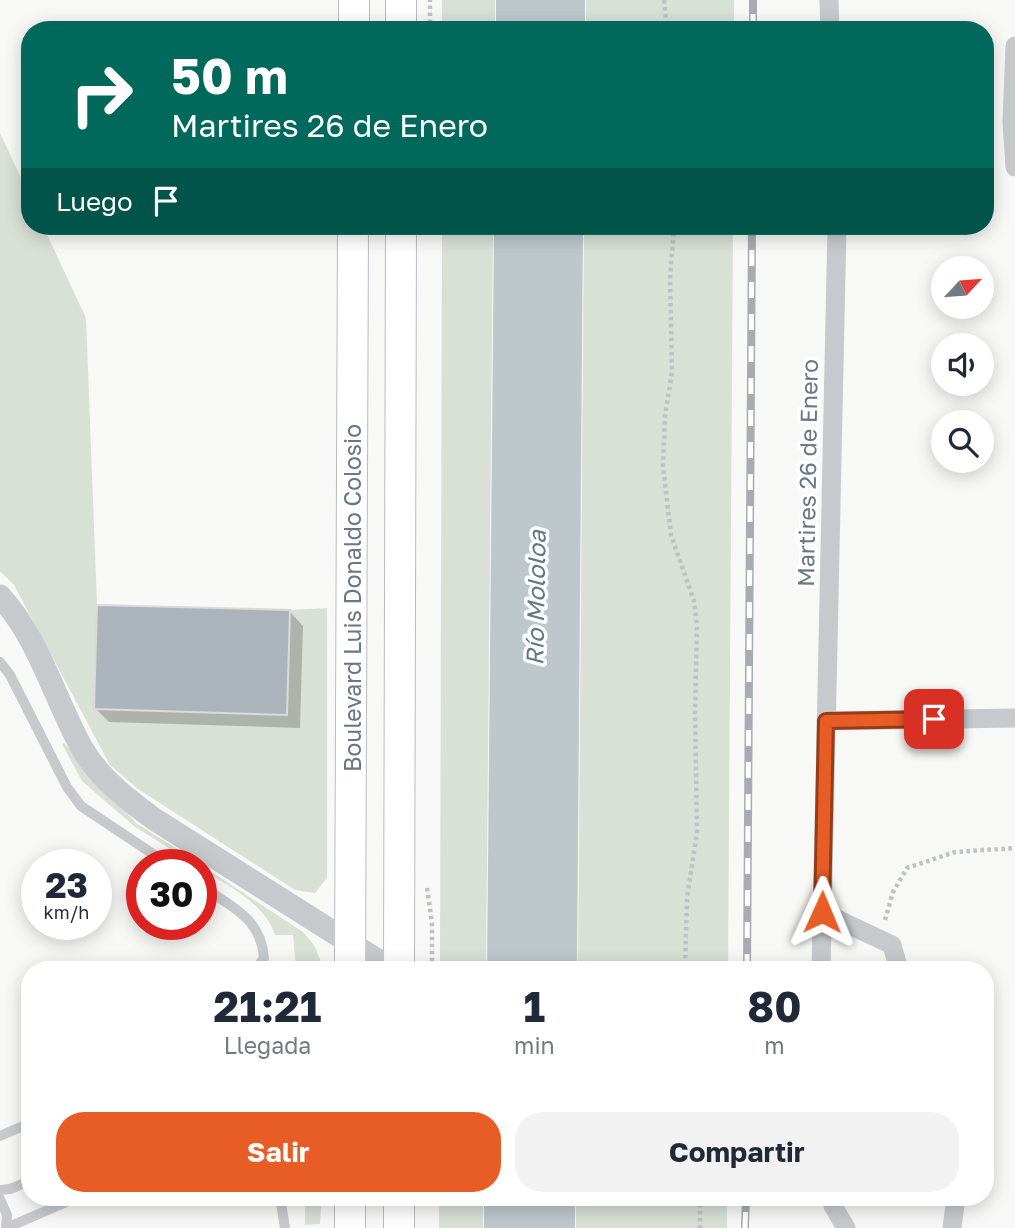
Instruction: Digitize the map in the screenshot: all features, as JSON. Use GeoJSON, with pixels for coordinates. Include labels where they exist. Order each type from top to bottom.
{"type":"FeatureCollection","features":[{"type":"Feature","properties":{"kind":"main road"},"geometry":{"type":"LineString","coordinates":[[354,0],[354,21]]}},
{"type":"Feature","properties":{"kind":"main road"},"geometry":{"type":"LineString","coordinates":[[401,0],[401,21]]}},
{"type":"Feature","properties":{"kind":"main road","name":"Boulevard Luis Donaldo Colosio"},"geometry":{"type":"LineString","coordinates":[[350,961],[353,235]]}},
{"type":"Feature","properties":{"kind":"main road","name":"Boulevard Luis Donaldo Colosio"},"geometry":{"type":"LineString","coordinates":[[399,961],[401,235]]}},
{"type":"Feature","properties":{"kind":"main road"},"geometry":{"type":"LineString","coordinates":[[350,1206],[350,1228]]}},
{"type":"Feature","properties":{"kind":"main road"},"geometry":{"type":"LineString","coordinates":[[399,1206],[399,1228]]}},
{"type":"Feature","properties":{"kind":"street"},"geometry":{"type":"LineString","coordinates":[[829,0],[830,21]]}},
{"type":"Feature","properties":{"kind":"street"},"geometry":{"type":"LineString","coordinates":[[1015,46],[1012,122],[1015,167]]}},
{"type":"Feature","properties":{"kind":"street","name":"Martires 26 de Enero"},"geometry":{"type":"LineString","coordinates":[[821,961],[837,235]]}},
{"type":"Feature","properties":{"kind":"street"},"geometry":{"type":"LineString","coordinates":[[0,596],[12,609],[41,661],[82,749],[120,794],[350,961]]}},
{"type":"Feature","properties":{"kind":"street"},"geometry":{"type":"LineString","coordinates":[[0,615],[8,620],[41,661]]}},
{"type":"Feature","properties":{"kind":"street"},"geometry":{"type":"LineString","coordinates":[[826,721],[1015,718]]}},
{"type":"Feature","properties":{"kind":"street"},"geometry":{"type":"LineString","coordinates":[[822,912],[892,945],[896,961]]}},
{"type":"Feature","properties":{"kind":"street"},"geometry":{"type":"LineString","coordinates":[[833,1206],[846,1228]]}},
{"type":"Feature","properties":{"kind":"street"},"geometry":{"type":"LineString","coordinates":[[952,1228],[955,1206]]}},
{"type":"Feature","properties":{"kind":"lane"},"geometry":{"type":"LineString","coordinates":[[0,662],[10,675],[74,797],[90,813],[145,849]]}},
{"type":"Feature","properties":{"kind":"lane"},"geometry":{"type":"LineString","coordinates":[[217,897],[246,916],[254,926],[261,937],[264,958],[262,961]]}},
{"type":"Feature","properties":{"kind":"lane"},"geometry":{"type":"LineString","coordinates":[[0,1136],[21,1127]]}},
{"type":"Feature","properties":{"kind":"lane"},"geometry":{"type":"LineString","coordinates":[[0,1190],[21,1185]]}},
{"type":"Feature","properties":{"kind":"lane"},"geometry":{"type":"LineString","coordinates":[[0,1199],[7,1215],[6,1228],[57,1206]]}},
{"type":"Feature","properties":{"kind":"lane"},"geometry":{"type":"LineString","coordinates":[[281,1206],[285,1228]]}},
{"type":"Feature","properties":{"kind":"path"},"geometry":{"type":"LineString","coordinates":[[430,0],[430,21]]}},
{"type":"Feature","properties":{"kind":"path"},"geometry":{"type":"LineString","coordinates":[[664,0],[666,21]]}},
{"type":"Feature","properties":{"kind":"path"},"geometry":{"type":"LineString","coordinates":[[673,235],[670,279],[672,372],[665,415],[663,466],[671,535],[694,601],[698,625],[695,713],[697,832],[687,898],[685,961]]}},
{"type":"Feature","properties":{"kind":"path"},"geometry":{"type":"LineString","coordinates":[[892,945],[885,919],[893,892],[907,868],[955,852],[1015,848]]}},
{"type":"Feature","properties":{"kind":"path"},"geometry":{"type":"LineString","coordinates":[[700,1206],[700,1228]]}},
{"type":"Feature","properties":{"kind":"shaded area"},"geometry":{"type":"Polygon","coordinates":[[[442,0],[495,0],[495,21],[442,21],[442,0]]]}},
{"type":"Feature","properties":{"kind":"shaded area"},"geometry":{"type":"Polygon","coordinates":[[[586,0],[734,0],[734,21],[586,21],[586,0]]]}},
{"type":"Feature","properties":{"kind":"shaded area"},"geometry":{"type":"Polygon","coordinates":[[[0,133],[21,178],[21,235],[47,235],[86,318],[97,605],[94,709],[287,715],[290,610],[327,608],[327,878],[315,893],[295,890],[138,789],[110,765],[14,585],[0,571],[0,133]]]}},
{"type":"Feature","properties":{"kind":"shaded area"},"geometry":{"type":"Polygon","coordinates":[[[442,235],[493,235],[486,961],[440,961],[442,235]]]}},
{"type":"Feature","properties":{"kind":"shaded area"},"geometry":{"type":"Polygon","coordinates":[[[584,235],[733,235],[728,961],[578,961],[584,235]]]}},
{"type":"Feature","properties":{"kind":"shaded area"},"geometry":{"type":"Polygon","coordinates":[[[64,743],[136,823],[177,849],[170,849],[134,826],[82,781],[62,744],[64,743]]]}},
{"type":"Feature","properties":{"kind":"shaded area"},"geometry":{"type":"Polygon","coordinates":[[[217,876],[303,932],[314,945],[321,961],[295,961],[293,935],[275,935],[263,914],[234,889],[217,879],[217,876]]]}},
{"type":"Feature","properties":{"kind":"shaded area"},"geometry":{"type":"Polygon","coordinates":[[[305,1206],[321,1206],[320,1224],[305,1225],[305,1206]]]}},
{"type":"Feature","properties":{"kind":"shaded area"},"geometry":{"type":"Polygon","coordinates":[[[439,1206],[483,1206],[483,1228],[439,1228],[439,1206]]]}},
{"type":"Feature","properties":{"kind":"shaded area"},"geometry":{"type":"Polygon","coordinates":[[[576,1206],[727,1206],[727,1228],[576,1228],[576,1206]]]}},
{"type":"Feature","properties":{"kind":"water"},"geometry":{"type":"Polygon","coordinates":[[[496,0],[585,0],[585,21],[496,21],[496,0]]]}},
{"type":"Feature","properties":{"kind":"water","name":"Río Mololoa"},"geometry":{"type":"Polygon","coordinates":[[[494,235],[583,235],[577,961],[487,961],[494,235]]]}},
{"type":"Feature","properties":{"kind":"water"},"geometry":{"type":"Polygon","coordinates":[[[484,1206],[575,1206],[575,1228],[484,1228],[484,1206]]]}},
{"type":"Feature","properties":{"kind":"building"},"geometry":{"type":"Polygon","coordinates":[[[97,605],[290,610],[287,715],[94,709],[97,605]]]}},
{"type":"Feature","properties":{"kind":"railway"},"geometry":{"type":"LineString","coordinates":[[753,0],[753,21]]}},
{"type":"Feature","properties":{"kind":"railway"},"geometry":{"type":"LineString","coordinates":[[747,961],[752,235]]}},
{"type":"Feature","properties":{"kind":"railway"},"geometry":{"type":"LineString","coordinates":[[745,1228],[746,1206]]}},
{"type":"Feature","properties":{"kind":"route"},"geometry":{"type":"LineString","coordinates":[[822,912],[826,721],[934,719]]}}]}
